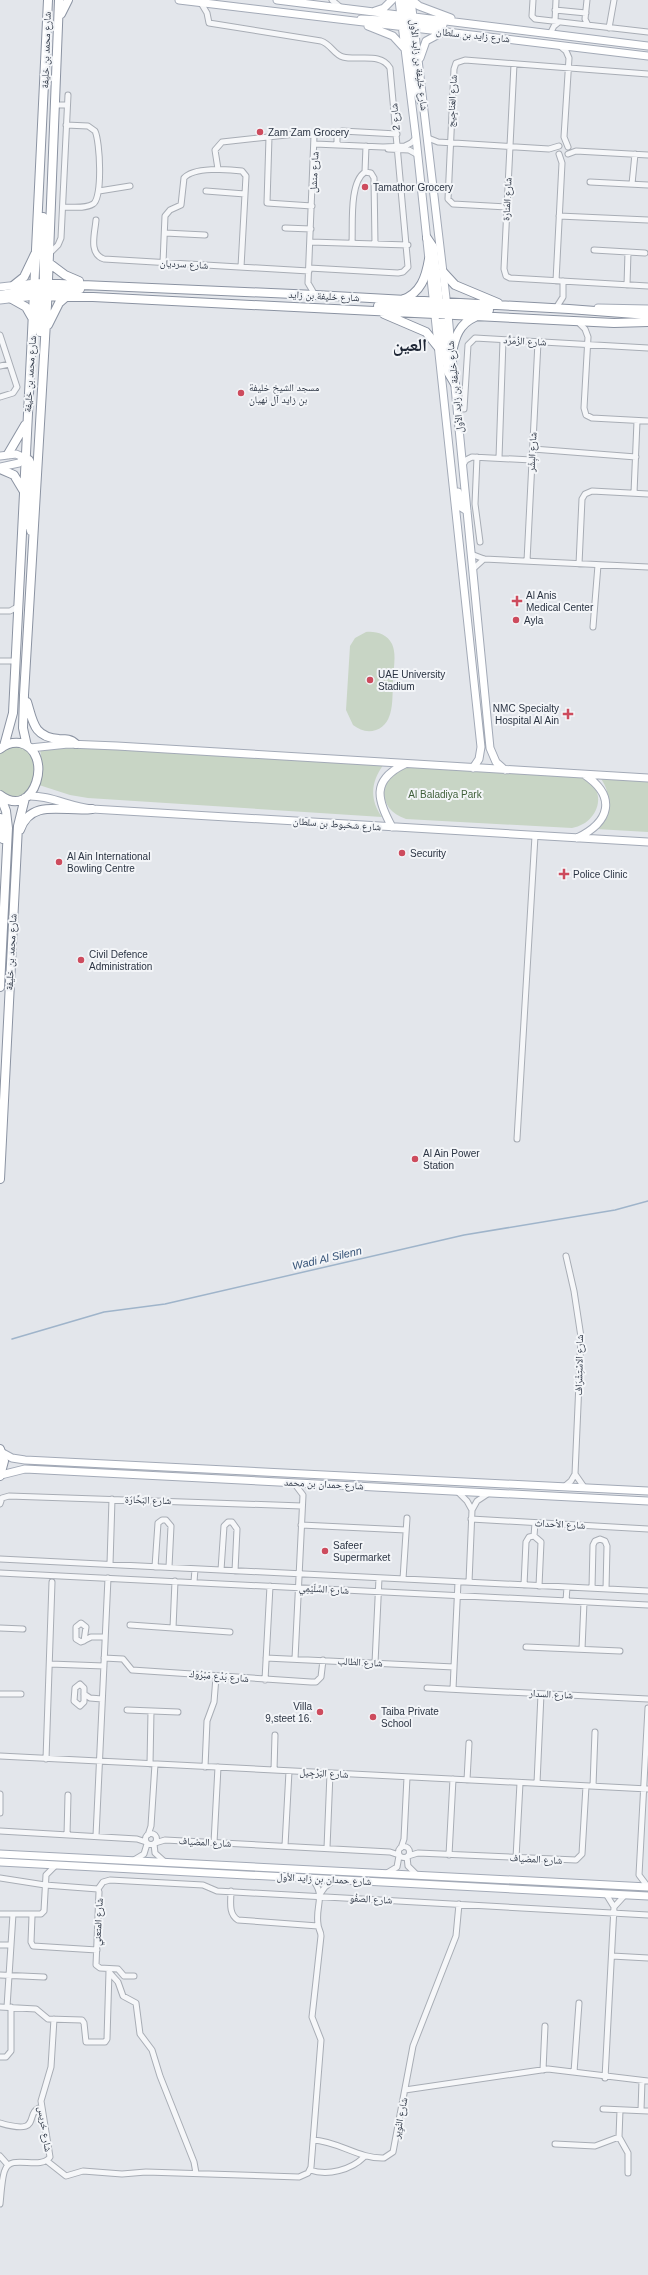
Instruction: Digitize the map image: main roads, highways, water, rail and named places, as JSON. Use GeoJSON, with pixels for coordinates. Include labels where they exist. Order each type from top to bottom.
{"type":"FeatureCollection","features":[{"type":"Feature","properties":{"kind":"highway"},"geometry":{"type":"LineString","coordinates":[[43,0],[48,10]]}},
{"type":"Feature","properties":{"kind":"highway","name":"شارع محمد بن خليفة"},"geometry":{"type":"LineString","coordinates":[[0,1179],[18,820],[27,797],[36,786],[38,773],[36,757],[28,747],[24,728],[24,695],[46,332],[38,247],[48,0]]}},
{"type":"Feature","properties":{"kind":"highway"},"geometry":{"type":"LineString","coordinates":[[55,0],[56,36],[59,44]]}},
{"type":"Feature","properties":{"kind":"highway","name":"شارع محمد بن خليفة"},"geometry":{"type":"LineString","coordinates":[[2,747],[13,713],[27,418],[34,321],[50,264],[60,20],[59,0]]}},
{"type":"Feature","properties":{"kind":"highway"},"geometry":{"type":"LineString","coordinates":[[60,20],[68,0]]}},
{"type":"Feature","properties":{"kind":"highway"},"geometry":{"type":"LineString","coordinates":[[39,209],[44,224],[40,348],[44,366]]}},
{"type":"Feature","properties":{"kind":"highway"},"geometry":{"type":"LineString","coordinates":[[427,238],[432,247],[448,372],[455,384]]}},
{"type":"Feature","properties":{"kind":"highway"},"geometry":{"type":"LineString","coordinates":[[14,285],[26,274],[38,247]]}},
{"type":"Feature","properties":{"kind":"highway"},"geometry":{"type":"LineString","coordinates":[[399,300],[414,294],[419,288],[426,275],[429,258]]}},
{"type":"Feature","properties":{"kind":"highway"},"geometry":{"type":"LineString","coordinates":[[50,264],[67,277],[94,285]]}},
{"type":"Feature","properties":{"kind":"highway"},"geometry":{"type":"LineString","coordinates":[[443,272],[455,285],[507,306]]}},
{"type":"Feature","properties":{"kind":"highway","name":"شارع خليفة بن زايد"},"geometry":{"type":"LineString","coordinates":[[42,290],[94,285],[399,300],[476,316],[614,323],[648,322]]}},
{"type":"Feature","properties":{"kind":"highway"},"geometry":{"type":"LineString","coordinates":[[0,295],[42,290],[102,290],[115,286]]}},
{"type":"Feature","properties":{"kind":"highway","name":"شارع خليفة بن زايد"},"geometry":{"type":"LineString","coordinates":[[42,290],[66,296],[378,311],[517,306],[648,315]]}},
{"type":"Feature","properties":{"kind":"highway"},"geometry":{"type":"LineString","coordinates":[[46,332],[59,303],[66,296]]}},
{"type":"Feature","properties":{"kind":"highway"},"geometry":{"type":"LineString","coordinates":[[10,298],[26,307],[34,321]]}},
{"type":"Feature","properties":{"kind":"highway"},"geometry":{"type":"LineString","coordinates":[[191,310],[200,302]]}},
{"type":"Feature","properties":{"kind":"highway"},"geometry":{"type":"LineString","coordinates":[[362,310],[379,306],[508,311],[517,306]]}},
{"type":"Feature","properties":{"kind":"highway"},"geometry":{"type":"LineString","coordinates":[[378,311],[426,332],[438,347]]}},
{"type":"Feature","properties":{"kind":"highway"},"geometry":{"type":"LineString","coordinates":[[452,353],[459,330],[467,321],[476,316]]}},
{"type":"Feature","properties":{"kind":"highway"},"geometry":{"type":"LineString","coordinates":[[30,384],[34,398],[32,436],[34,441],[39,444],[25,458],[29,460],[31,466],[29,522],[34,535]]}},
{"type":"Feature","properties":{"kind":"highway"},"geometry":{"type":"LineString","coordinates":[[4,455],[19,437],[27,418]]}},
{"type":"Feature","properties":{"kind":"highway"},"geometry":{"type":"LineString","coordinates":[[0,468],[14,475],[24,490]]}},
{"type":"Feature","properties":{"kind":"highway"},"geometry":{"type":"LineString","coordinates":[[24,695],[31,720],[37,729],[50,737],[69,739],[76,744]]}},
{"type":"Feature","properties":{"kind":"highway"},"geometry":{"type":"LineString","coordinates":[[2,747],[14,743],[28,747]]}},
{"type":"Feature","properties":{"kind":"highway"},"geometry":{"type":"LineString","coordinates":[[0,795],[10,800],[27,797]]}},
{"type":"Feature","properties":{"kind":"highway","name":"شارع محمد بن خليفة"},"geometry":{"type":"LineString","coordinates":[[0,795],[7,823],[0,987]]}},
{"type":"Feature","properties":{"kind":"highway"},"geometry":{"type":"LineString","coordinates":[[17,840],[24,821],[36,811],[48,808],[76,811],[92,809]]}},
{"type":"Feature","properties":{"kind":"highway"},"geometry":{"type":"LineString","coordinates":[[0,818],[6,854]]}},
{"type":"Feature","properties":{"kind":"highway"},"geometry":{"type":"LineString","coordinates":[[0,1476],[4,1466],[1,1450]]}},
{"type":"Feature","properties":{"kind":"main road","name":"شارع زايد بن سلطان"},"geometry":{"type":"LineString","coordinates":[[179,0],[358,22],[408,22]]}},
{"type":"Feature","properties":{"kind":"main road","name":"شارع زايد بن سلطان"},"geometry":{"type":"LineString","coordinates":[[277,0],[325,3],[341,8],[371,12],[443,32],[648,56]]}},
{"type":"Feature","properties":{"kind":"main road"},"geometry":{"type":"LineString","coordinates":[[371,12],[384,8],[392,0]]}},
{"type":"Feature","properties":{"kind":"main road","name":"شارع خليفة بن زايد الأول"},"geometry":{"type":"LineString","coordinates":[[399,0],[408,22],[419,64],[443,272],[438,347],[481,747],[479,759],[473,768]]}},
{"type":"Feature","properties":{"kind":"main road"},"geometry":{"type":"LineString","coordinates":[[405,0],[418,93],[424,104]]}},
{"type":"Feature","properties":{"kind":"main road"},"geometry":{"type":"LineString","coordinates":[[412,0],[419,6],[463,22]]}},
{"type":"Feature","properties":{"kind":"main road","name":"شارع خليفة بن زايد الأول"},"geometry":{"type":"LineString","coordinates":[[412,0],[408,22],[406,50],[429,258],[452,353],[491,752],[496,762],[505,770]]}},
{"type":"Feature","properties":{"kind":"main road"},"geometry":{"type":"LineString","coordinates":[[349,21],[367,18],[449,25],[463,22]]}},
{"type":"Feature","properties":{"kind":"main road"},"geometry":{"type":"LineString","coordinates":[[358,22],[394,36],[406,50]]}},
{"type":"Feature","properties":{"kind":"main road","name":"شارع زايد بن سلطان"},"geometry":{"type":"LineString","coordinates":[[463,22],[648,46]]}},
{"type":"Feature","properties":{"kind":"main road"},"geometry":{"type":"LineString","coordinates":[[419,64],[426,41],[434,35],[443,32]]}},
{"type":"Feature","properties":{"kind":"main road","name":"شارع خليفة بن زايد"},"geometry":{"type":"LineString","coordinates":[[0,287],[14,285],[42,290]]}},
{"type":"Feature","properties":{"kind":"main road","name":"شارع خليفة بن زايد"},"geometry":{"type":"LineString","coordinates":[[0,300],[42,290]]}},
{"type":"Feature","properties":{"kind":"main road"},"geometry":{"type":"LineString","coordinates":[[569,309],[648,309]]}},
{"type":"Feature","properties":{"kind":"main road"},"geometry":{"type":"LineString","coordinates":[[614,323],[648,326]]}},
{"type":"Feature","properties":{"kind":"main road"},"geometry":{"type":"LineString","coordinates":[[0,468],[19,463],[25,458],[16,454],[4,455]]}},
{"type":"Feature","properties":{"kind":"main road"},"geometry":{"type":"LineString","coordinates":[[450,463],[456,472],[461,507],[467,513],[458,532]]}},
{"type":"Feature","properties":{"kind":"main road"},"geometry":{"type":"LineString","coordinates":[[459,543],[464,543],[466,546],[473,609],[478,620]]}},
{"type":"Feature","properties":{"kind":"main road"},"geometry":{"type":"LineString","coordinates":[[475,692],[480,698],[483,720],[488,722]]}},
{"type":"Feature","properties":{"kind":"main road"},"geometry":{"type":"LineString","coordinates":[[28,747],[76,744],[648,778]]}},
{"type":"Feature","properties":{"kind":"main road"},"geometry":{"type":"LineString","coordinates":[[392,827],[380,804],[380,791],[388,775],[407,764]]}},
{"type":"Feature","properties":{"kind":"main road"},"geometry":{"type":"LineString","coordinates":[[577,838],[597,827],[603,818],[605,808],[605,799],[601,789],[584,774]]}},
{"type":"Feature","properties":{"kind":"main road","name":"شارع شخبوط بن سلطان"},"geometry":{"type":"LineString","coordinates":[[27,797],[47,797],[74,806],[92,809],[648,842]]}},
{"type":"Feature","properties":{"kind":"main road","name":"شارع حمدان بن محمد"},"geometry":{"type":"LineString","coordinates":[[1,1450],[12,1458],[25,1460],[648,1491]]}},
{"type":"Feature","properties":{"kind":"main road","name":"شارع حمدان بن محمد"},"geometry":{"type":"LineString","coordinates":[[0,1476],[25,1469],[648,1501]]}},
{"type":"Feature","properties":{"kind":"main road","name":"شارع حمدان بن زايد الأول"},"geometry":{"type":"LineString","coordinates":[[0,1854],[648,1887]]}},
{"type":"Feature","properties":{"kind":"main road","name":"شارع حمدان بن زايد الأول"},"geometry":{"type":"LineString","coordinates":[[0,1862],[648,1896]]}},
{"type":"Feature","properties":{"kind":"waterway","name":"Wadi Al Silenn"},"geometry":{"type":"LineString","coordinates":[[12,1339],[104,1312],[165,1304],[464,1235],[615,1210],[648,1201]]}},
{"type":"Feature","properties":{"kind":"place","name":"Zam Zam Grocery"},"geometry":{"type":"Point","coordinates":[260,132]}},
{"type":"Feature","properties":{"kind":"place","name":"Tamathor Grocery"},"geometry":{"type":"Point","coordinates":[365,187]}},
{"type":"Feature","properties":{"kind":"place","name":"مسجد الشيخ خليفة بن زايد آل نهيان"},"geometry":{"type":"Point","coordinates":[241,393]}},
{"type":"Feature","properties":{"kind":"place","name":"Al Anis Medical Center"},"geometry":{"type":"Point","coordinates":[517,601]}},
{"type":"Feature","properties":{"kind":"place","name":"Ayla"},"geometry":{"type":"Point","coordinates":[516,620]}},
{"type":"Feature","properties":{"kind":"place","name":"UAE University Stadium"},"geometry":{"type":"Point","coordinates":[370,680]}},
{"type":"Feature","properties":{"kind":"place","name":"NMC Specialty Hospital Al Ain"},"geometry":{"type":"Point","coordinates":[568,714]}},
{"type":"Feature","properties":{"kind":"place","name":"Security"},"geometry":{"type":"Point","coordinates":[402,853]}},
{"type":"Feature","properties":{"kind":"place","name":"Al Ain International Bowling Centre"},"geometry":{"type":"Point","coordinates":[59,862]}},
{"type":"Feature","properties":{"kind":"place","name":"Police Clinic"},"geometry":{"type":"Point","coordinates":[564,874]}},
{"type":"Feature","properties":{"kind":"place","name":"Civil Defence Administration"},"geometry":{"type":"Point","coordinates":[81,960]}},
{"type":"Feature","properties":{"kind":"place","name":"Al Ain Power Station"},"geometry":{"type":"Point","coordinates":[415,1159]}},
{"type":"Feature","properties":{"kind":"place","name":"Safeer Supermarket"},"geometry":{"type":"Point","coordinates":[325,1551]}},
{"type":"Feature","properties":{"kind":"place","name":"Villa 9,steet 16."},"geometry":{"type":"Point","coordinates":[320,1712]}},
{"type":"Feature","properties":{"kind":"place","name":"Taiba Private School"},"geometry":{"type":"Point","coordinates":[373,1717]}},
{"type":"Feature","properties":{"kind":"district","name":"العين"},"geometry":{"type":"Point","coordinates":[410,345]}},
{"type":"Feature","properties":{"kind":"park label","name":"Al Baladiya Park"},"geometry":{"type":"Point","coordinates":[445,794]}}]}
